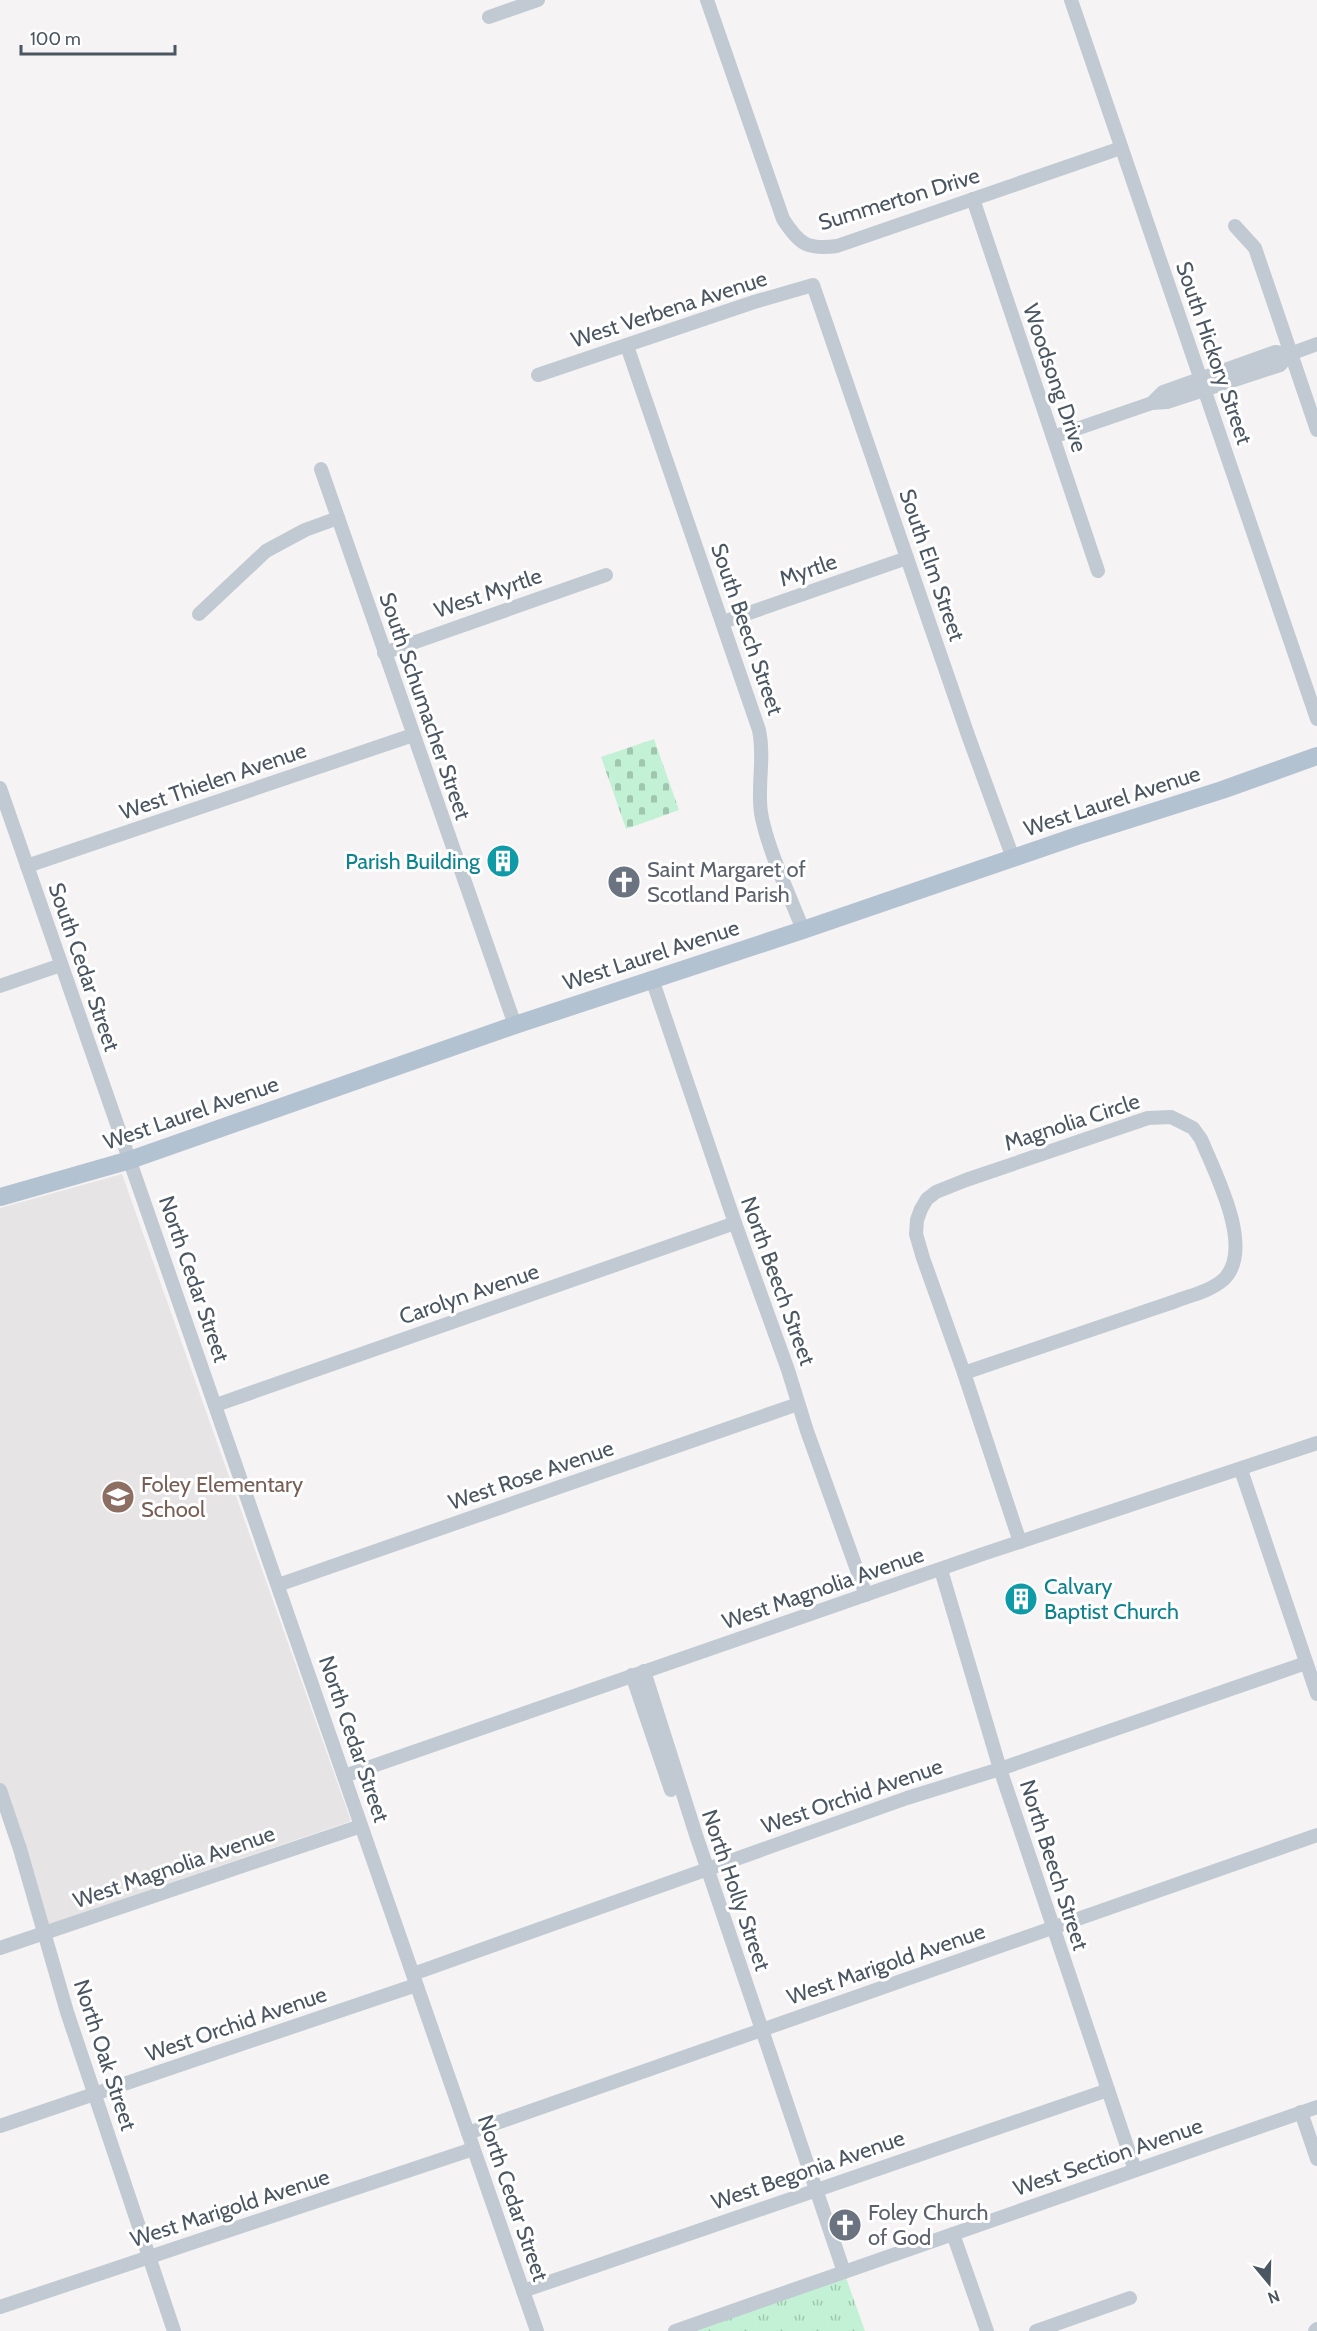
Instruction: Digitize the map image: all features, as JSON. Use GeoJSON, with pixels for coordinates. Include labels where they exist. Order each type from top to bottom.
{"type":"FeatureCollection","features":[{"type":"Feature","properties":{"kind":"main road","name":"West Laurel Avenue"},"geometry":{"type":"LineString","coordinates":[[0,1197],[130,1160],[516,1025],[1222,790],[1317,756]]}},
{"type":"Feature","properties":{"kind":"street"},"geometry":{"type":"LineString","coordinates":[[489,17],[538,0]]}},
{"type":"Feature","properties":{"kind":"street","name":"Summerton Drive"},"geometry":{"type":"LineString","coordinates":[[707,0],[783,219],[792,233],[803,243],[818,248],[837,246],[1121,148]]}},
{"type":"Feature","properties":{"kind":"street","name":"South Hickory Street"},"geometry":{"type":"LineString","coordinates":[[1071,0],[1317,719]]}},
{"type":"Feature","properties":{"kind":"street","name":"Woodsong Drive"},"geometry":{"type":"LineString","coordinates":[[973,200],[1098,571]]}},
{"type":"Feature","properties":{"kind":"street"},"geometry":{"type":"LineString","coordinates":[[1235,226],[1255,249],[1317,430]]}},
{"type":"Feature","properties":{"kind":"street","name":"West Verbena Avenue"},"geometry":{"type":"LineString","coordinates":[[538,375],[813,285]]}},
{"type":"Feature","properties":{"kind":"street","name":"South Elm Street"},"geometry":{"type":"LineString","coordinates":[[813,285],[1013,858]]}},
{"type":"Feature","properties":{"kind":"street"},"geometry":{"type":"LineString","coordinates":[[1053,437],[1152,403],[1163,392],[1203,385],[1275,352],[1290,354],[1317,344]]}},
{"type":"Feature","properties":{"kind":"street","name":"South Beech Street"},"geometry":{"type":"LineString","coordinates":[[627,346],[723,622],[762,742],[758,790],[761,815],[803,930]]}},
{"type":"Feature","properties":{"kind":"street","name":"South Schumacher Street"},"geometry":{"type":"LineString","coordinates":[[321,469],[516,1025]]}},
{"type":"Feature","properties":{"kind":"street"},"geometry":{"type":"LineString","coordinates":[[199,614],[266,550],[304,530],[338,518]]}},
{"type":"Feature","properties":{"kind":"street","name":"Myrtle"},"geometry":{"type":"LineString","coordinates":[[723,622],[907,558]]}},
{"type":"Feature","properties":{"kind":"street","name":"West Myrtle"},"geometry":{"type":"LineString","coordinates":[[384,653],[606,575]]}},
{"type":"Feature","properties":{"kind":"street","name":"West Thielen Avenue"},"geometry":{"type":"LineString","coordinates":[[27,866],[413,735]]}},
{"type":"Feature","properties":{"kind":"street","name":"South Cedar Street"},"geometry":{"type":"LineString","coordinates":[[0,788],[130,1160]]}},
{"type":"Feature","properties":{"kind":"street"},"geometry":{"type":"LineString","coordinates":[[0,986],[61,965]]}},
{"type":"Feature","properties":{"kind":"street","name":"North Beech Street"},"geometry":{"type":"LineString","coordinates":[[652,980],[866,1595]]}},
{"type":"Feature","properties":{"kind":"street","name":"Magnolia Circle"},"geometry":{"type":"LineString","coordinates":[[964,1373],[1176,1301],[1206,1290],[1225,1278],[1236,1258],[1235,1232],[1216,1174],[1193,1128],[1171,1117],[1148,1118],[966,1179],[936,1192],[927,1199],[917,1220],[919,1246],[1020,1542]]}},
{"type":"Feature","properties":{"kind":"street","name":"North Cedar Street"},"geometry":{"type":"LineString","coordinates":[[130,1160],[537,2331]]}},
{"type":"Feature","properties":{"kind":"street","name":"Carolyn Avenue"},"geometry":{"type":"LineString","coordinates":[[216,1405],[735,1223]]}},
{"type":"Feature","properties":{"kind":"street","name":"West Rose Avenue"},"geometry":{"type":"LineString","coordinates":[[278,1585],[798,1404]]}},
{"type":"Feature","properties":{"kind":"street","name":"West Magnolia Avenue"},"geometry":{"type":"LineString","coordinates":[[344,1776],[1020,1542],[1317,1443]]}},
{"type":"Feature","properties":{"kind":"street"},"geometry":{"type":"LineString","coordinates":[[1240,1470],[1317,1694]]}},
{"type":"Feature","properties":{"kind":"street","name":"North Beech Street"},"geometry":{"type":"LineString","coordinates":[[941,1570],[1000,1768],[1136,2170]]}},
{"type":"Feature","properties":{"kind":"street","name":"West Orchid Avenue"},"geometry":{"type":"LineString","coordinates":[[0,2126],[414,1979],[704,1870],[907,1798],[1306,1663]]}},
{"type":"Feature","properties":{"kind":"street"},"geometry":{"type":"LineString","coordinates":[[638,1673],[704,1870]]}},
{"type":"Feature","properties":{"kind":"street","name":"North Oak Street"},"geometry":{"type":"LineString","coordinates":[[0,1790],[67,2012],[174,2331]]}},
{"type":"Feature","properties":{"kind":"street","name":"West Magnolia Avenue"},"geometry":{"type":"LineString","coordinates":[[0,1948],[361,1826]]}},
{"type":"Feature","properties":{"kind":"street","name":"West Marigold Avenue"},"geometry":{"type":"LineString","coordinates":[[468,2133],[1317,1836]]}},
{"type":"Feature","properties":{"kind":"street","name":"North Holly Street"},"geometry":{"type":"LineString","coordinates":[[704,1870],[762,2030],[844,2272]]}},
{"type":"Feature","properties":{"kind":"street","name":"West Begonia Avenue"},"geometry":{"type":"LineString","coordinates":[[523,2291],[817,2188],[1108,2090]]}},
{"type":"Feature","properties":{"kind":"street","name":"West Section Avenue"},"geometry":{"type":"LineString","coordinates":[[675,2331],[1317,2106]]}},
{"type":"Feature","properties":{"kind":"street"},"geometry":{"type":"LineString","coordinates":[[1301,2112],[1317,2159]]}},
{"type":"Feature","properties":{"kind":"street","name":"West Marigold Avenue"},"geometry":{"type":"LineString","coordinates":[[0,2307],[473,2149]]}},
{"type":"Feature","properties":{"kind":"street"},"geometry":{"type":"LineString","coordinates":[[953,2234],[987,2331]]}},
{"type":"Feature","properties":{"kind":"street"},"geometry":{"type":"LineString","coordinates":[[1036,2331],[1130,2298]]}},
{"type":"Feature","properties":{"kind":"shaded area","name":"Foley Elementary School"},"geometry":{"type":"Polygon","coordinates":[[[122,1174],[351,1821],[44,1926],[0,1786],[0,1208],[122,1174]]]}},
{"type":"Feature","properties":{"kind":"green space"},"geometry":{"type":"Polygon","coordinates":[[[654,739],[679,810],[626,829],[601,757],[654,739]]]}},
{"type":"Feature","properties":{"kind":"green space"},"geometry":{"type":"Polygon","coordinates":[[[844,2272],[865,2331],[687,2331],[844,2272]]]}},
{"type":"Feature","properties":{"kind":"place","name":"Parish Building"},"geometry":{"type":"Point","coordinates":[503,861]}},
{"type":"Feature","properties":{"kind":"place","name":"Saint Margaret of Scotland Parish"},"geometry":{"type":"Point","coordinates":[624,882]}},
{"type":"Feature","properties":{"kind":"place","name":"Foley Elementary School"},"geometry":{"type":"Point","coordinates":[118,1497]}},
{"type":"Feature","properties":{"kind":"place","name":"Calvary Baptist Church"},"geometry":{"type":"Point","coordinates":[1021,1599]}},
{"type":"Feature","properties":{"kind":"place","name":"Foley Church of God"},"geometry":{"type":"Point","coordinates":[845,2225]}}]}
